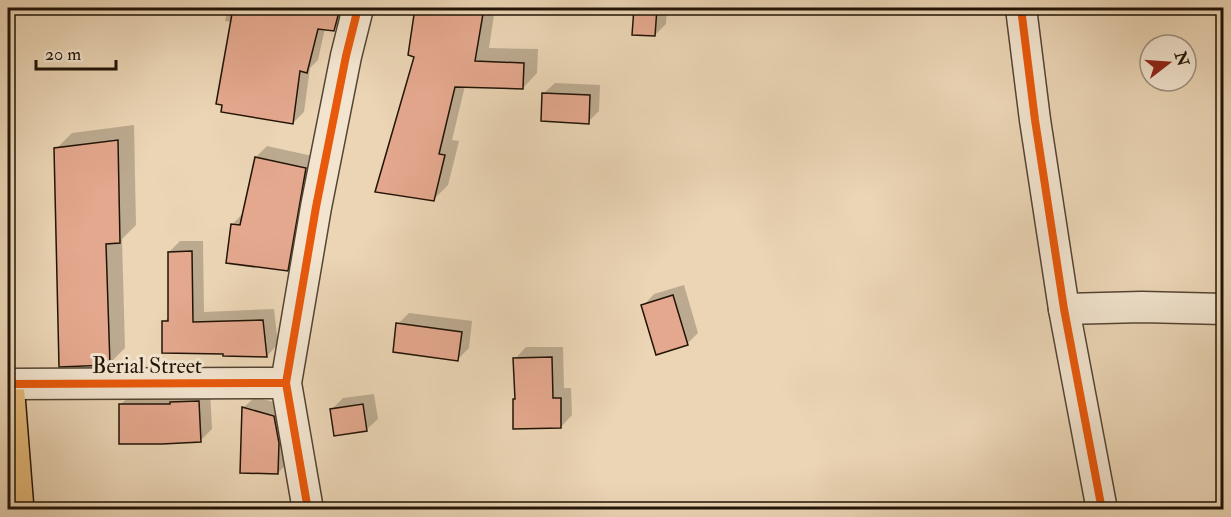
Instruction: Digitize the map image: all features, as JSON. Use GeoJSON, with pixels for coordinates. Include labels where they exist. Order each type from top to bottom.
{"type":"FeatureCollection","features":[{"type":"Feature","properties":{"kind":"highway"},"geometry":{"type":"LineString","coordinates":[[8,395],[17,510]]}},
{"type":"Feature","properties":{"kind":"street"},"geometry":{"type":"LineString","coordinates":[[308,510],[286,383],[316,207],[346,56],[358,8]]}},
{"type":"Feature","properties":{"kind":"street"},"geometry":{"type":"LineString","coordinates":[[1021,8],[1035,120],[1064,309],[1102,510]]}},
{"type":"Feature","properties":{"kind":"street"},"geometry":{"type":"LineString","coordinates":[[1064,309],[1142,307],[1224,309]]}},
{"type":"Feature","properties":{"kind":"street","name":"Berial Street"},"geometry":{"type":"LineString","coordinates":[[8,384],[286,383]]}},
{"type":"Feature","properties":{"kind":"building"},"geometry":{"type":"Polygon","coordinates":[[[233,8],[340,8],[334,31],[318,29],[307,73],[300,71],[293,124],[221,112],[222,105],[216,104],[233,8]]]}},
{"type":"Feature","properties":{"kind":"building"},"geometry":{"type":"Polygon","coordinates":[[[415,8],[484,8],[475,61],[524,63],[523,89],[455,87],[439,154],[445,155],[434,201],[375,192],[414,57],[408,55],[415,8]]]}},
{"type":"Feature","properties":{"kind":"building"},"geometry":{"type":"Polygon","coordinates":[[[634,8],[657,8],[655,36],[632,35],[634,8]]]}},
{"type":"Feature","properties":{"kind":"building"},"geometry":{"type":"Polygon","coordinates":[[[542,93],[590,95],[589,124],[541,121],[542,93]]]}},
{"type":"Feature","properties":{"kind":"building"},"geometry":{"type":"Polygon","coordinates":[[[118,140],[120,243],[106,244],[110,365],[59,367],[54,148],[118,140]]]}},
{"type":"Feature","properties":{"kind":"building"},"geometry":{"type":"Polygon","coordinates":[[[255,157],[306,168],[288,271],[226,263],[231,224],[240,225],[255,157]]]}},
{"type":"Feature","properties":{"kind":"building"},"geometry":{"type":"Polygon","coordinates":[[[192,251],[193,322],[263,320],[267,357],[162,353],[162,321],[168,321],[168,252],[192,251]]]}},
{"type":"Feature","properties":{"kind":"building"},"geometry":{"type":"Polygon","coordinates":[[[673,295],[688,345],[656,355],[641,305],[673,295]]]}},
{"type":"Feature","properties":{"kind":"building"},"geometry":{"type":"Polygon","coordinates":[[[396,323],[462,332],[458,361],[393,352],[396,323]]]}},
{"type":"Feature","properties":{"kind":"building"},"geometry":{"type":"Polygon","coordinates":[[[552,357],[553,398],[561,398],[561,428],[513,429],[513,399],[515,399],[513,358],[552,357]]]}},
{"type":"Feature","properties":{"kind":"building"},"geometry":{"type":"Polygon","coordinates":[[[199,401],[201,442],[119,444],[119,404],[170,404],[170,402],[199,401]]]}},
{"type":"Feature","properties":{"kind":"building"},"geometry":{"type":"Polygon","coordinates":[[[363,404],[367,431],[334,436],[330,409],[363,404]]]}},
{"type":"Feature","properties":{"kind":"building"},"geometry":{"type":"Polygon","coordinates":[[[242,407],[274,416],[279,443],[278,474],[240,473],[242,407]]]}},
{"type":"Feature","properties":{"kind":"cycle path"},"geometry":{"type":"LineString","coordinates":[[308,510],[286,383],[316,207],[346,56],[358,8]]}},
{"type":"Feature","properties":{"kind":"cycle path"},"geometry":{"type":"LineString","coordinates":[[1021,8],[1035,120],[1064,309],[1102,510]]}},
{"type":"Feature","properties":{"kind":"cycle path"},"geometry":{"type":"LineString","coordinates":[[8,384],[286,383]]}}]}
